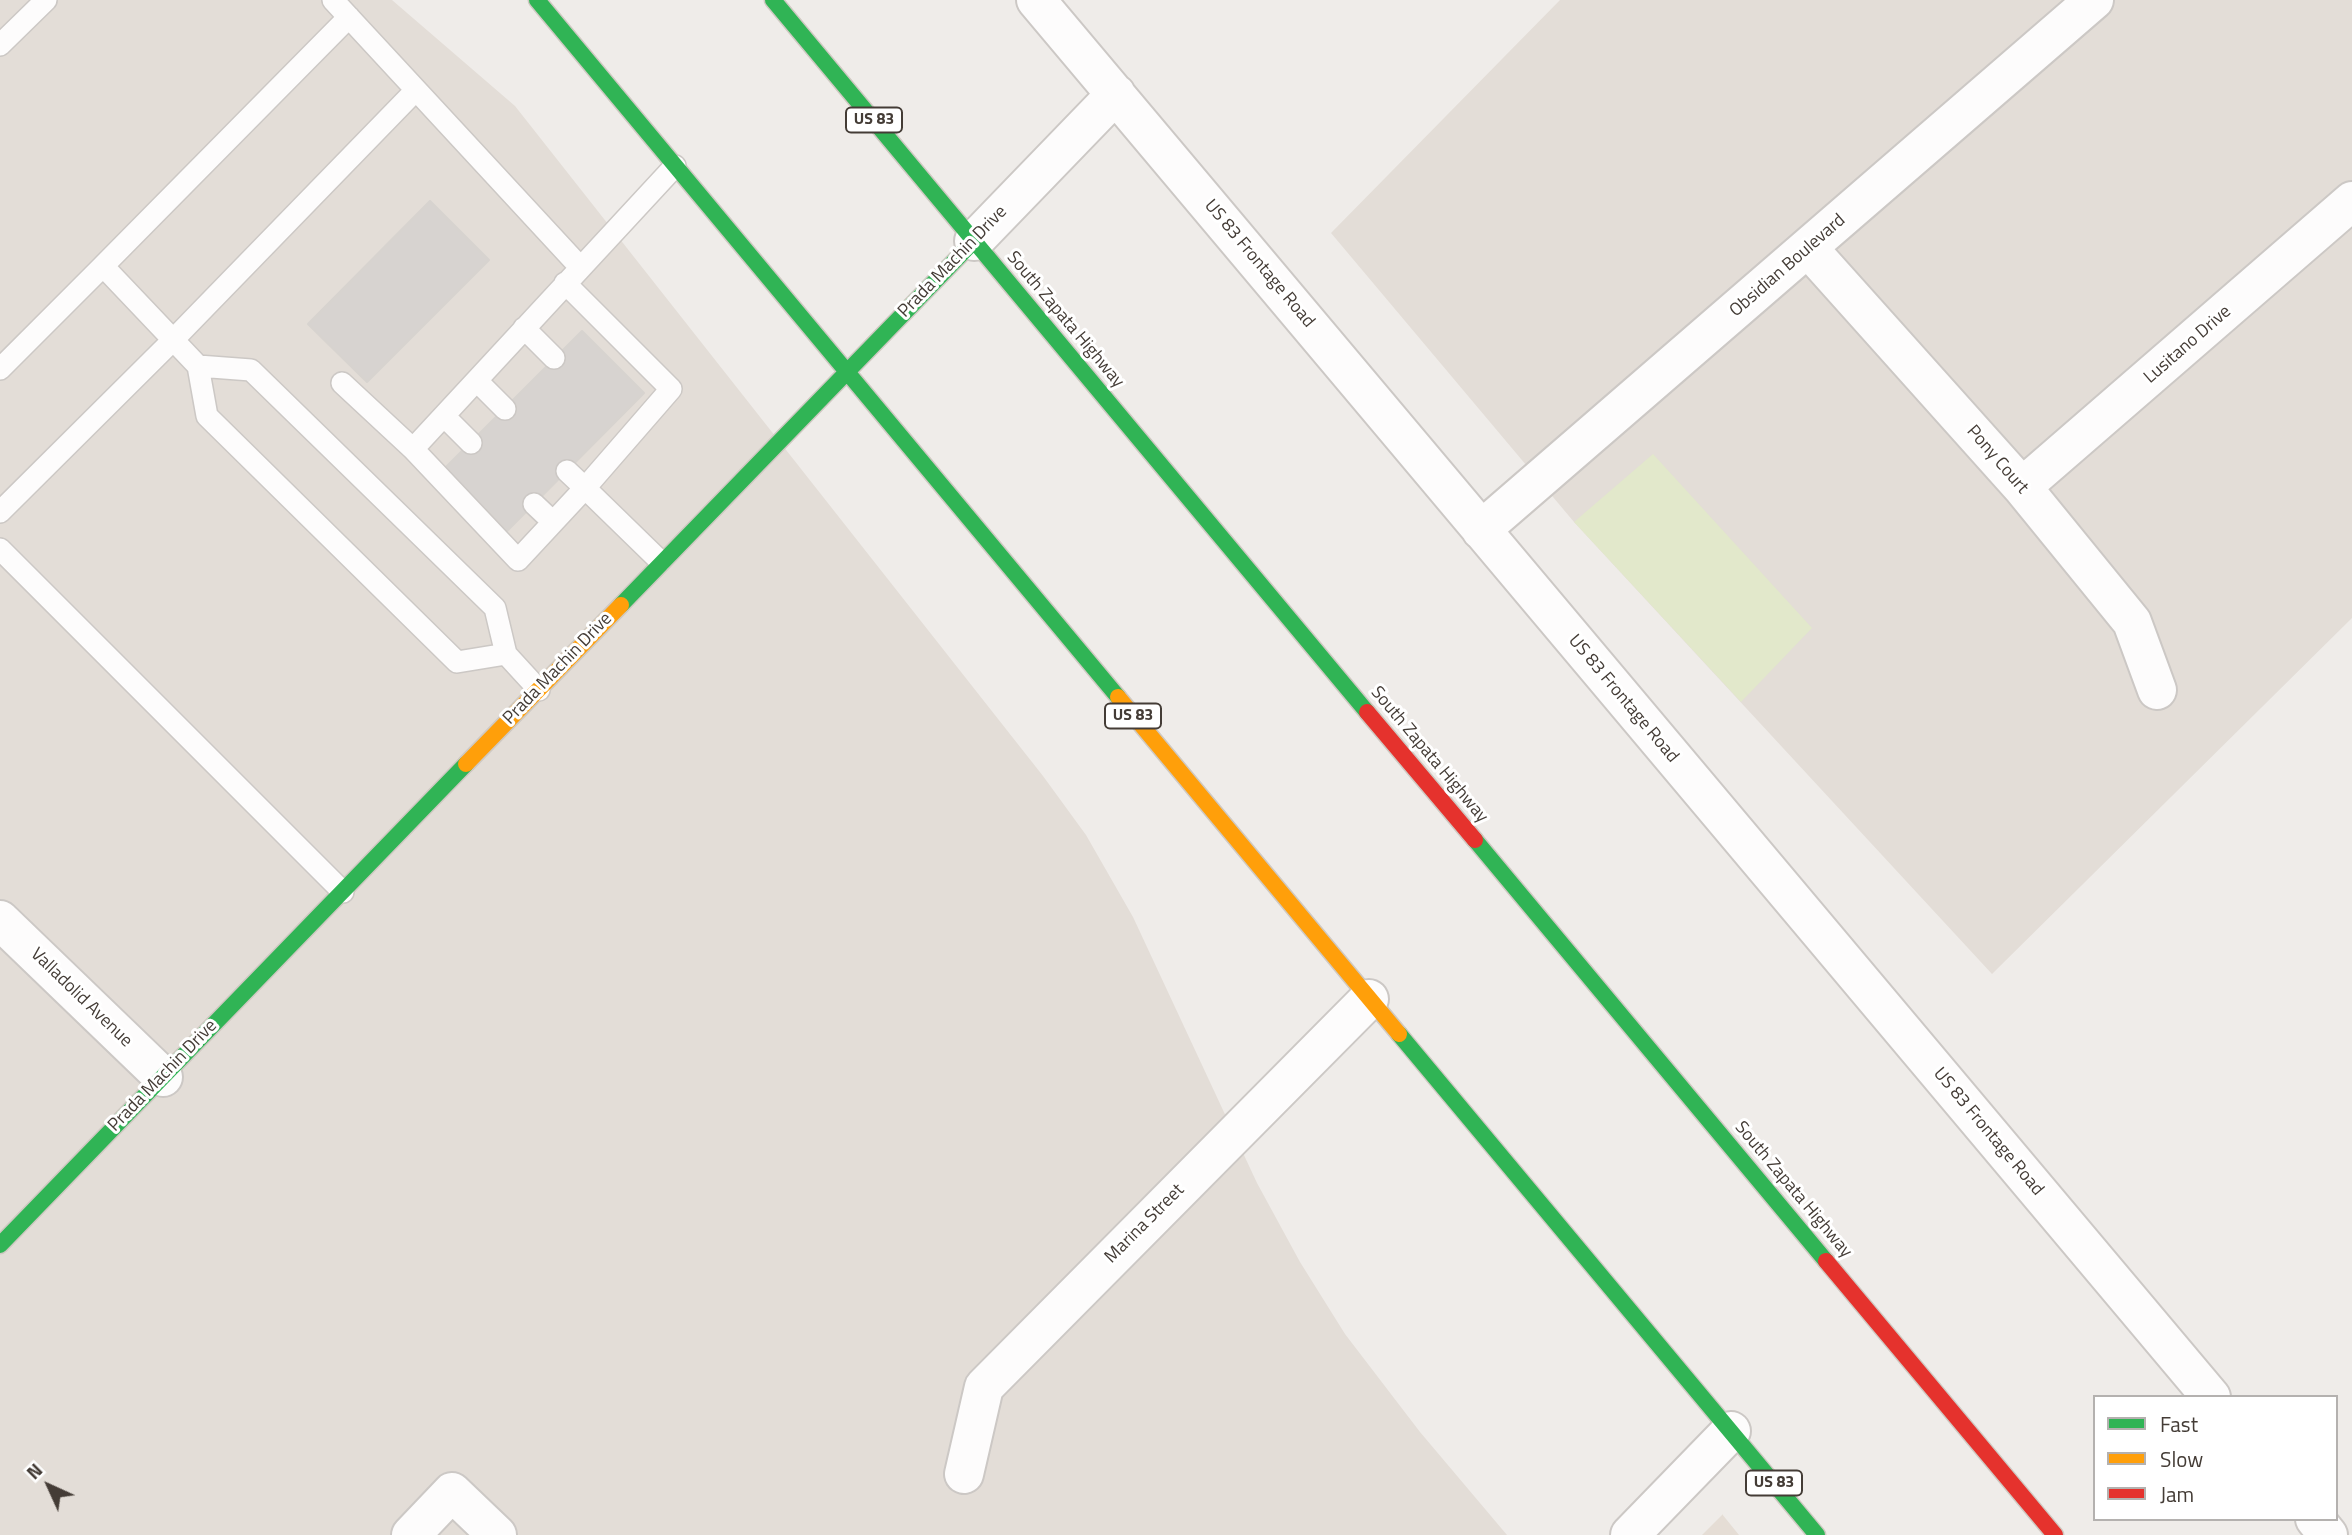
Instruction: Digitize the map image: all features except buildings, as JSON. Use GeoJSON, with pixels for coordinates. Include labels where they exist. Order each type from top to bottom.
{"type":"FeatureCollection","features":[{"type":"Feature","properties":{"kind":"main road","name":"US 83"},"geometry":{"type":"LineString","coordinates":[[537,0],[1817,1535]]}},
{"type":"Feature","properties":{"kind":"main road","name":"South Zapata Highway"},"geometry":{"type":"LineString","coordinates":[[773,0],[2056,1535]]}},
{"type":"Feature","properties":{"kind":"main road","name":"Prada Machin Drive"},"geometry":{"type":"LineString","coordinates":[[0,1244],[539,690],[660,561],[974,241]]}},
{"type":"Feature","properties":{"kind":"street","name":"US 83 Frontage Road"},"geometry":{"type":"LineString","coordinates":[[1036,0],[2209,1395]]}},
{"type":"Feature","properties":{"kind":"street","name":"Obsidian Boulevard"},"geometry":{"type":"LineString","coordinates":[[1481,530],[2094,0]]}},
{"type":"Feature","properties":{"kind":"street","name":"Prada Machin Drive"},"geometry":{"type":"LineString","coordinates":[[974,241],[1116,94]]}},
{"type":"Feature","properties":{"kind":"street","name":"Lusitano Drive"},"geometry":{"type":"LineString","coordinates":[[2022,487],[2352,201]]}},
{"type":"Feature","properties":{"kind":"street","name":"Pony Court"},"geometry":{"type":"LineString","coordinates":[[1808,248],[2022,487],[2132,622],[2157,690]]}},
{"type":"Feature","properties":{"kind":"street","name":"Valladolid Avenue"},"geometry":{"type":"LineString","coordinates":[[0,920],[163,1077]]}},
{"type":"Feature","properties":{"kind":"street","name":"Marina Street"},"geometry":{"type":"LineString","coordinates":[[964,1474],[984,1387],[1369,999]]}},
{"type":"Feature","properties":{"kind":"street"},"geometry":{"type":"LineString","coordinates":[[1630,1535],[1731,1431]]}},
{"type":"Feature","properties":{"kind":"street"},"geometry":{"type":"LineString","coordinates":[[411,1535],[452,1492],[497,1535]]}},
{"type":"Feature","properties":{"kind":"street"},"geometry":{"type":"LineString","coordinates":[[2317,1521],[2328,1535]]}},
{"type":"Feature","properties":{"kind":"lane"},"geometry":{"type":"LineString","coordinates":[[0,45],[46,0]]}},
{"type":"Feature","properties":{"kind":"lane"},"geometry":{"type":"LineString","coordinates":[[333,0],[580,267]]}},
{"type":"Feature","properties":{"kind":"lane"},"geometry":{"type":"LineString","coordinates":[[0,369],[349,17]]}},
{"type":"Feature","properties":{"kind":"lane"},"geometry":{"type":"LineString","coordinates":[[0,512],[173,340],[415,91]]}},
{"type":"Feature","properties":{"kind":"lane"},"geometry":{"type":"LineString","coordinates":[[413,449],[675,166]]}},
{"type":"Feature","properties":{"kind":"lane"},"geometry":{"type":"LineString","coordinates":[[103,266],[198,366],[207,416],[457,662],[506,654]]}},
{"type":"Feature","properties":{"kind":"lane"},"geometry":{"type":"LineString","coordinates":[[342,383],[413,449],[518,560],[584,488],[625,426],[671,389],[565,283]]}},
{"type":"Feature","properties":{"kind":"lane"},"geometry":{"type":"LineString","coordinates":[[524,328],[554,358]]}},
{"type":"Feature","properties":{"kind":"lane"},"geometry":{"type":"LineString","coordinates":[[198,366],[251,370],[495,608],[506,654],[539,690]]}},
{"type":"Feature","properties":{"kind":"lane"},"geometry":{"type":"LineString","coordinates":[[477,381],[505,409]]}},
{"type":"Feature","properties":{"kind":"lane"},"geometry":{"type":"LineString","coordinates":[[444,416],[471,443]]}},
{"type":"Feature","properties":{"kind":"lane"},"geometry":{"type":"LineString","coordinates":[[567,471],[660,561]]}},
{"type":"Feature","properties":{"kind":"lane"},"geometry":{"type":"LineString","coordinates":[[534,504],[553,522]]}},
{"type":"Feature","properties":{"kind":"lane"},"geometry":{"type":"LineString","coordinates":[[0,549],[343,892]]}},
{"type":"Feature","properties":{"kind":"shaded area"},"geometry":{"type":"Polygon","coordinates":[[[0,0],[392,0],[515,106],[1043,776],[1086,835],[1133,917],[1257,1183],[1300,1262],[1345,1334],[1420,1432],[1507,1535],[0,1535],[0,0]]]}},
{"type":"Feature","properties":{"kind":"shaded area"},"geometry":{"type":"Polygon","coordinates":[[[1560,0],[2352,0],[2352,618],[1992,974],[1574,522],[1331,233],[1560,0]]]}},
{"type":"Feature","properties":{"kind":"shaded area"},"geometry":{"type":"Polygon","coordinates":[[[1722,1515],[1739,1535],[1702,1535],[1722,1515]]]}},
{"type":"Feature","properties":{"kind":"green space"},"geometry":{"type":"Polygon","coordinates":[[[1653,454],[1812,628],[1741,702],[1574,522],[1653,454]]]}},
{"type":"Feature","properties":{"kind":"traffic: fast"},"geometry":{"type":"LineString","coordinates":[[537,0],[1118,697]]}},
{"type":"Feature","properties":{"kind":"traffic: fast"},"geometry":{"type":"LineString","coordinates":[[773,0],[1367,712]]}},
{"type":"Feature","properties":{"kind":"traffic: fast"},"geometry":{"type":"LineString","coordinates":[[621,605],[974,241]]}},
{"type":"Feature","properties":{"kind":"traffic: fast"},"geometry":{"type":"LineString","coordinates":[[0,1245],[466,764]]}},
{"type":"Feature","properties":{"kind":"traffic: fast"},"geometry":{"type":"LineString","coordinates":[[1475,840],[1826,1261]]}},
{"type":"Feature","properties":{"kind":"traffic: fast"},"geometry":{"type":"LineString","coordinates":[[1399,1034],[1817,1535]]}},
{"type":"Feature","properties":{"kind":"traffic: slow"},"geometry":{"type":"LineString","coordinates":[[466,764],[621,605]]}},
{"type":"Feature","properties":{"kind":"traffic: slow"},"geometry":{"type":"LineString","coordinates":[[1118,697],[1399,1034]]}},
{"type":"Feature","properties":{"kind":"traffic: jam"},"geometry":{"type":"LineString","coordinates":[[1367,712],[1475,840]]}},
{"type":"Feature","properties":{"kind":"traffic: jam"},"geometry":{"type":"LineString","coordinates":[[1826,1261],[2055,1535]]}}]}
